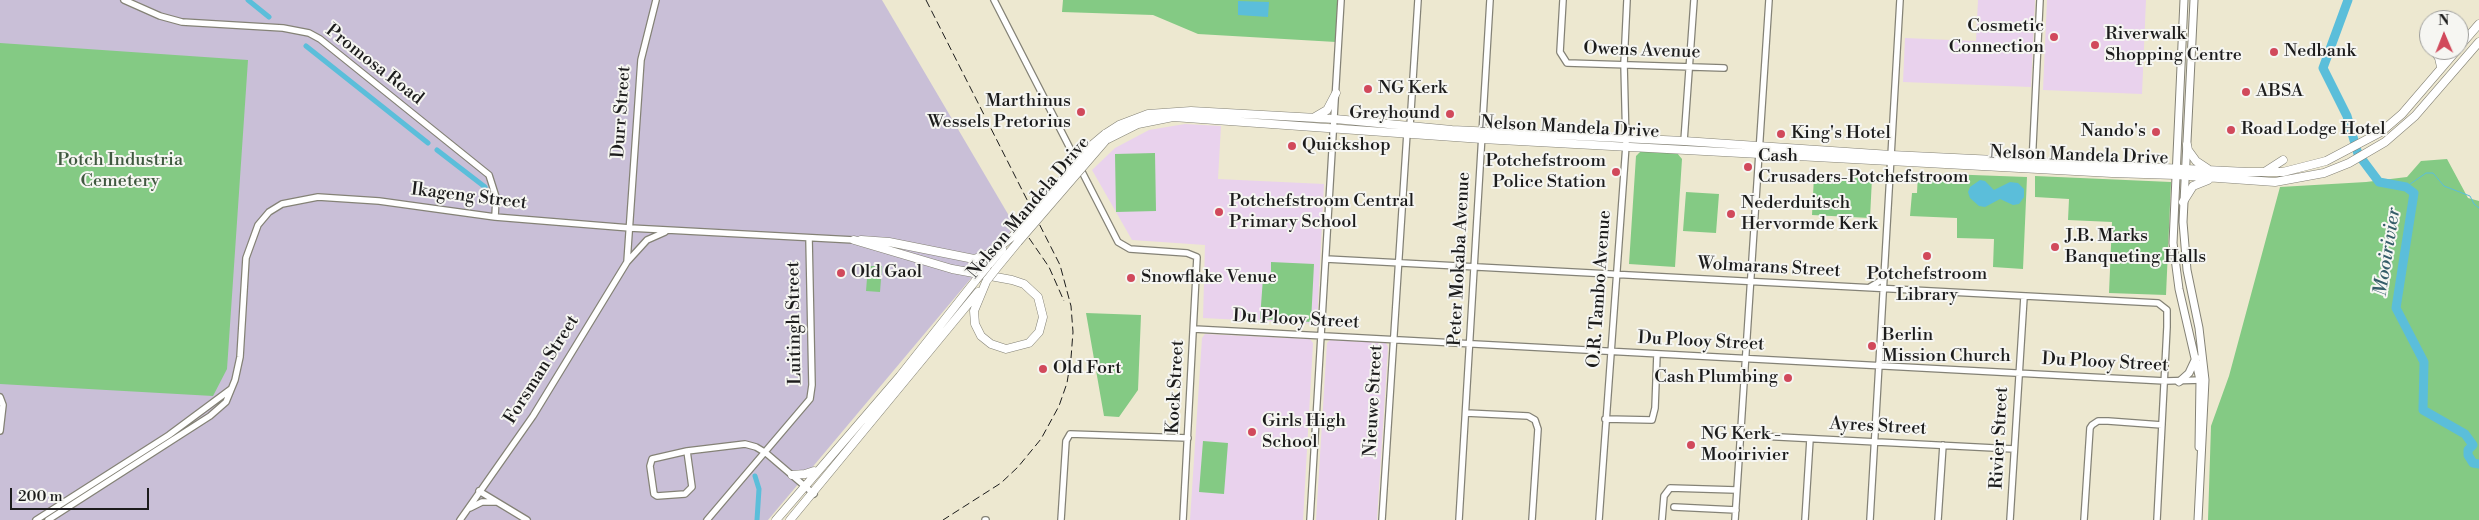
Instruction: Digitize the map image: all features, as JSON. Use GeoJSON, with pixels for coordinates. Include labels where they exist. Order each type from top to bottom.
{"type":"FeatureCollection","features":[{"type":"Feature","properties":{"kind":"highway"},"geometry":{"type":"LineString","coordinates":[[2469,36],[2479,24]]}},
{"type":"Feature","properties":{"kind":"highway","name":"Nelson Mandela Drive"},"geometry":{"type":"LineString","coordinates":[[1890,158],[2032,160],[2176,171],[2253,182],[2283,181],[2308,177],[2347,164],[2370,152],[2404,127],[2479,42]]}},
{"type":"Feature","properties":{"kind":"highway"},"geometry":{"type":"LineString","coordinates":[[2440,60],[2442,67]]}},
{"type":"Feature","properties":{"kind":"highway","name":"Nelson Mandela Drive"},"geometry":{"type":"LineString","coordinates":[[2214,175],[2283,172],[2313,166],[2341,155],[2381,132],[2402,114],[2448,60]]}},
{"type":"Feature","properties":{"kind":"highway"},"geometry":{"type":"LineString","coordinates":[[1313,117],[1328,110],[1336,93]]}},
{"type":"Feature","properties":{"kind":"highway","name":"Nelson Mandela Drive"},"geometry":{"type":"LineString","coordinates":[[776,520],[804,485],[900,376],[986,268],[1015,239],[1105,137],[1132,119],[1167,111],[1313,117],[1335,123]]}},
{"type":"Feature","properties":{"kind":"highway","name":"Nelson Mandela Drive"},"geometry":{"type":"LineString","coordinates":[[1105,137],[1138,124],[1173,117],[1335,123],[1482,135],[1890,158],[2032,169],[2176,171]]}},
{"type":"Feature","properties":{"kind":"highway","name":"Nelson Mandela Drive"},"geometry":{"type":"LineString","coordinates":[[1626,142],[1684,141],[1759,151]]}},
{"type":"Feature","properties":{"kind":"highway"},"geometry":{"type":"LineString","coordinates":[[2183,202],[2196,184],[2214,175],[2196,161],[2188,150],[2188,145]]}},
{"type":"Feature","properties":{"kind":"highway"},"geometry":{"type":"LineString","coordinates":[[2262,173],[2274,168],[2283,160]]}},
{"type":"Feature","properties":{"kind":"highway"},"geometry":{"type":"LineString","coordinates":[[2283,172],[2285,174],[2296,174],[2347,164]]}},
{"type":"Feature","properties":{"kind":"highway"},"geometry":{"type":"LineString","coordinates":[[854,240],[889,242],[974,259],[992,253],[1015,239]]}},
{"type":"Feature","properties":{"kind":"highway","name":"Nelson Mandela Drive"},"geometry":{"type":"LineString","coordinates":[[790,520],[814,494],[987,280],[1015,239]]}},
{"type":"Feature","properties":{"kind":"highway"},"geometry":{"type":"LineString","coordinates":[[854,240],[952,269],[1024,284],[1035,293],[1042,312],[1039,332],[1029,343],[1006,349],[991,344],[981,336],[975,324],[974,311],[987,280]]}},
{"type":"Feature","properties":{"kind":"highway"},"geometry":{"type":"LineString","coordinates":[[792,475],[805,474],[817,470]]}},
{"type":"Feature","properties":{"kind":"main road"},"geometry":{"type":"LineString","coordinates":[[2184,0],[2174,258],[2179,289],[2203,380]]}},
{"type":"Feature","properties":{"kind":"main road"},"geometry":{"type":"LineString","coordinates":[[2194,0],[2188,145],[2183,202],[2187,270],[2200,328],[2203,380],[2198,520]]}},
{"type":"Feature","properties":{"kind":"main road"},"geometry":{"type":"LineString","coordinates":[[2179,382],[2189,372],[2196,358]]}},
{"type":"Feature","properties":{"kind":"street","name":"Promosa Road"},"geometry":{"type":"LineString","coordinates":[[124,0],[160,16],[182,22],[283,28],[309,33],[320,39],[489,175],[496,196],[495,217]]}},
{"type":"Feature","properties":{"kind":"street","name":"Durr Street"},"geometry":{"type":"LineString","coordinates":[[630,228],[641,60],[656,0]]}},
{"type":"Feature","properties":{"kind":"street","name":"Kock Street"},"geometry":{"type":"LineString","coordinates":[[994,0],[1118,242],[1130,249],[1187,253],[1197,257],[1183,520]]}},
{"type":"Feature","properties":{"kind":"street"},"geometry":{"type":"LineString","coordinates":[[1310,520],[1341,0]]}},
{"type":"Feature","properties":{"kind":"street","name":"Nieuwe Street"},"geometry":{"type":"LineString","coordinates":[[1382,520],[1398,262],[1418,0]]}},
{"type":"Feature","properties":{"kind":"street","name":"Peter Mokaba Avenue"},"geometry":{"type":"LineString","coordinates":[[1459,520],[1490,0]]}},
{"type":"Feature","properties":{"kind":"street","name":"Owens Avenue"},"geometry":{"type":"LineString","coordinates":[[1563,0],[1562,57],[1570,64],[1724,68]]}},
{"type":"Feature","properties":{"kind":"street","name":"O.R. Tambo Avenue"},"geometry":{"type":"LineString","coordinates":[[1599,520],[1626,142],[1624,64],[1628,0]]}},
{"type":"Feature","properties":{"kind":"street"},"geometry":{"type":"LineString","coordinates":[[1684,141],[1694,0]]}},
{"type":"Feature","properties":{"kind":"street"},"geometry":{"type":"LineString","coordinates":[[1735,520],[1769,0]]}},
{"type":"Feature","properties":{"kind":"street"},"geometry":{"type":"LineString","coordinates":[[1870,520],[1876,443],[1900,0]]}},
{"type":"Feature","properties":{"kind":"street"},"geometry":{"type":"LineString","coordinates":[[2032,169],[2040,0]]}},
{"type":"Feature","properties":{"kind":"street","name":"Ikageng Street"},"geometry":{"type":"LineString","coordinates":[[48,520],[210,416],[226,402],[240,357],[246,258],[258,225],[269,212],[282,204],[318,197],[379,201],[495,217],[630,228],[854,240]]}},
{"type":"Feature","properties":{"kind":"street","name":"Forsman Street"},"geometry":{"type":"LineString","coordinates":[[460,520],[533,416],[627,262],[630,228]]}},
{"type":"Feature","properties":{"kind":"street"},"geometry":{"type":"LineString","coordinates":[[627,262],[646,240],[670,231]]}},
{"type":"Feature","properties":{"kind":"street","name":"Luitingh Street"},"geometry":{"type":"LineString","coordinates":[[707,520],[805,407],[812,392],[808,238]]}},
{"type":"Feature","properties":{"kind":"street","name":"Wolmarans Street"},"geometry":{"type":"LineString","coordinates":[[1326,259],[2024,297],[2153,302],[2162,305],[2167,310],[2157,520]]}},
{"type":"Feature","properties":{"kind":"street"},"geometry":{"type":"LineString","coordinates":[[1867,288],[1874,286],[1884,274]]}},
{"type":"Feature","properties":{"kind":"street","name":"Rivier Street"},"geometry":{"type":"LineString","coordinates":[[2010,520],[2024,297]]}},
{"type":"Feature","properties":{"kind":"street","name":"Du Plooy Street"},"geometry":{"type":"LineString","coordinates":[[1194,329],[1470,346],[1880,365],[2179,382],[2203,380]]}},
{"type":"Feature","properties":{"kind":"street"},"geometry":{"type":"LineString","coordinates":[[1605,419],[1649,421],[1654,416],[1658,354]]}},
{"type":"Feature","properties":{"kind":"street"},"geometry":{"type":"LineString","coordinates":[[36,520],[169,435],[231,389]]}},
{"type":"Feature","properties":{"kind":"street"},"geometry":{"type":"LineString","coordinates":[[0,397],[3,405],[0,432]]}},
{"type":"Feature","properties":{"kind":"street"},"geometry":{"type":"LineString","coordinates":[[1466,413],[1528,416],[1535,420],[1538,429],[1532,520]]}},
{"type":"Feature","properties":{"kind":"street"},"geometry":{"type":"LineString","coordinates":[[2084,520],[2090,428],[2092,425],[2098,421],[2162,425]]}},
{"type":"Feature","properties":{"kind":"street"},"geometry":{"type":"LineString","coordinates":[[1061,520],[1066,441],[1070,434],[1074,432],[1188,438]]}},
{"type":"Feature","properties":{"kind":"street","name":"Ayres Street"},"geometry":{"type":"LineString","coordinates":[[1740,435],[2014,449]]}},
{"type":"Feature","properties":{"kind":"street"},"geometry":{"type":"LineString","coordinates":[[1805,520],[1810,439]]}},
{"type":"Feature","properties":{"kind":"street"},"geometry":{"type":"LineString","coordinates":[[687,452],[692,487],[685,494],[657,496],[653,489],[650,462],[657,456],[744,444],[766,452],[814,494]]}},
{"type":"Feature","properties":{"kind":"street"},"geometry":{"type":"LineString","coordinates":[[1938,520],[1943,445]]}},
{"type":"Feature","properties":{"kind":"street"},"geometry":{"type":"LineString","coordinates":[[1662,520],[1664,496],[1670,488],[1736,490]]}},
{"type":"Feature","properties":{"kind":"street"},"geometry":{"type":"LineString","coordinates":[[479,491],[526,520]]}},
{"type":"Feature","properties":{"kind":"street"},"geometry":{"type":"LineString","coordinates":[[466,511],[482,502],[498,502]]}},
{"type":"Feature","properties":{"kind":"street"},"geometry":{"type":"LineString","coordinates":[[1674,507],[1736,510]]}},
{"type":"Feature","properties":{"kind":"shaded area"},"geometry":{"type":"Polygon","coordinates":[[[0,0],[882,0],[1015,226],[768,520],[0,520],[0,0]]]}},
{"type":"Feature","properties":{"kind":"shaded area"},"geometry":{"type":"Polygon","coordinates":[[[1978,0],[2035,0],[2031,87],[1903,82],[1905,38],[1976,41],[1978,0]]]}},
{"type":"Feature","properties":{"kind":"shaded area","name":"Riverwalk Shopping Centre"},"geometry":{"type":"Polygon","coordinates":[[[2047,0],[2146,0],[2142,94],[2043,90],[2047,0]]]}},
{"type":"Feature","properties":{"kind":"shaded area","name":"Potchefstroom Central Primary School"},"geometry":{"type":"Polygon","coordinates":[[[1185,124],[1221,126],[1218,179],[1324,184],[1317,324],[1203,318],[1205,245],[1132,240],[1092,170],[1115,148],[1149,130],[1185,124]]]}},
{"type":"Feature","properties":{"kind":"shaded area","name":"Girls High School"},"geometry":{"type":"Polygon","coordinates":[[[1205,334],[1310,339],[1313,343],[1303,520],[1190,520],[1202,338],[1205,334]]]}},
{"type":"Feature","properties":{"kind":"shaded area"},"geometry":{"type":"Polygon","coordinates":[[[1330,340],[1386,343],[1388,347],[1377,520],[1316,520],[1327,343],[1330,340]]]}},
{"type":"Feature","properties":{"kind":"green space"},"geometry":{"type":"Polygon","coordinates":[[[1063,0],[1338,0],[1336,42],[1198,34],[1153,15],[1062,12],[1063,0]]]}},
{"type":"Feature","properties":{"kind":"green space","name":"Potch Industria Cemetery"},"geometry":{"type":"Polygon","coordinates":[[[0,43],[248,60],[227,369],[213,396],[0,384],[0,43]]]}},
{"type":"Feature","properties":{"kind":"green space"},"geometry":{"type":"Polygon","coordinates":[[[1641,151],[1677,153],[1682,159],[1675,267],[1629,264],[1636,156],[1641,151]]]}},
{"type":"Feature","properties":{"kind":"green space"},"geometry":{"type":"Polygon","coordinates":[[[1155,153],[1156,211],[1116,212],[1115,154],[1155,153]]]}},
{"type":"Feature","properties":{"kind":"green space"},"geometry":{"type":"Polygon","coordinates":[[[2447,159],[2468,198],[2479,201],[2479,520],[2208,520],[2211,426],[2229,376],[2280,187],[2366,182],[2407,177],[2421,161],[2447,159]]]}},
{"type":"Feature","properties":{"kind":"green space"},"geometry":{"type":"Polygon","coordinates":[[[1918,173],[2027,177],[2023,269],[1993,267],[1994,239],[1957,238],[1957,218],[1910,216],[1912,193],[1917,193],[1918,173]]]}},
{"type":"Feature","properties":{"kind":"green space"},"geometry":{"type":"Polygon","coordinates":[[[1814,176],[1872,178],[1870,218],[1812,215],[1814,176]]]}},
{"type":"Feature","properties":{"kind":"green space"},"geometry":{"type":"Polygon","coordinates":[[[2035,176],[2171,182],[2166,295],[2109,293],[2112,222],[2068,220],[2069,199],[2035,197],[2035,176]]]}},
{"type":"Feature","properties":{"kind":"green space"},"geometry":{"type":"Polygon","coordinates":[[[1686,192],[1719,194],[1716,233],[1683,231],[1686,192]]]}},
{"type":"Feature","properties":{"kind":"green space"},"geometry":{"type":"Polygon","coordinates":[[[1271,262],[1314,264],[1311,322],[1260,319],[1263,278],[1271,278],[1271,262]]]}},
{"type":"Feature","properties":{"kind":"green space"},"geometry":{"type":"Polygon","coordinates":[[[868,266],[882,266],[880,292],[866,291],[868,266]]]}},
{"type":"Feature","properties":{"kind":"green space"},"geometry":{"type":"Polygon","coordinates":[[[1086,313],[1141,315],[1138,390],[1119,417],[1104,416],[1086,313]]]}},
{"type":"Feature","properties":{"kind":"green space"},"geometry":{"type":"Polygon","coordinates":[[[1203,441],[1228,443],[1224,494],[1199,492],[1203,441]]]}},
{"type":"Feature","properties":{"kind":"water"},"geometry":{"type":"Polygon","coordinates":[[[1238,1],[1269,2],[1268,17],[1238,15],[1238,1]]]}},
{"type":"Feature","properties":{"kind":"water"},"geometry":{"type":"Polygon","coordinates":[[[1980,180],[1985,181],[1994,190],[2010,182],[2018,183],[2024,189],[2024,197],[2019,204],[2013,205],[2000,199],[1985,207],[1979,206],[1970,198],[1968,192],[1970,187],[1980,180]]]}},
{"type":"Feature","properties":{"kind":"waterway"},"geometry":{"type":"LineString","coordinates":[[248,0],[269,17]]}},
{"type":"Feature","properties":{"kind":"waterway","name":"Mooirivier"},"geometry":{"type":"LineString","coordinates":[[2348,0],[2323,68],[2347,116],[2358,154],[2379,182],[2406,187],[2414,193],[2396,308],[2424,362],[2423,410],[2465,434],[2473,445],[2468,450],[2468,455],[2473,463],[2479,464]]}},
{"type":"Feature","properties":{"kind":"waterway"},"geometry":{"type":"LineString","coordinates":[[306,46],[428,143]]}},
{"type":"Feature","properties":{"kind":"waterway"},"geometry":{"type":"LineString","coordinates":[[437,150],[485,187]]}},
{"type":"Feature","properties":{"kind":"waterway","name":"Mooirivier"},"geometry":{"type":"LineString","coordinates":[[2406,187],[2426,173],[2433,173],[2444,186],[2470,196],[2474,204],[2479,208]]}},
{"type":"Feature","properties":{"kind":"waterway"},"geometry":{"type":"LineString","coordinates":[[755,476],[759,489],[757,520]]}},
{"type":"Feature","properties":{"kind":"railway"},"geometry":{"type":"LineString","coordinates":[[926,0],[1060,265],[1071,306],[1073,332],[1067,383],[1059,406],[1041,439],[1018,467],[1001,483],[943,520]]}},
{"type":"Feature","properties":{"kind":"railway"},"geometry":{"type":"LineString","coordinates":[[1029,238],[1049,267],[1064,301]]}},
{"type":"Feature","properties":{"kind":"place","name":"Cosmetic Connection"},"geometry":{"type":"Point","coordinates":[2054,37]}},
{"type":"Feature","properties":{"kind":"place","name":"Riverwalk Shopping Centre"},"geometry":{"type":"Point","coordinates":[2095,45]}},
{"type":"Feature","properties":{"kind":"place","name":"Nedbank"},"geometry":{"type":"Point","coordinates":[2274,52]}},
{"type":"Feature","properties":{"kind":"place","name":"NG Kerk"},"geometry":{"type":"Point","coordinates":[1368,89]}},
{"type":"Feature","properties":{"kind":"place","name":"ABSA"},"geometry":{"type":"Point","coordinates":[2246,92]}},
{"type":"Feature","properties":{"kind":"place","name":"Marthinus Wessels Pretorius"},"geometry":{"type":"Point","coordinates":[1081,112]}},
{"type":"Feature","properties":{"kind":"place","name":"Greyhound"},"geometry":{"type":"Point","coordinates":[1450,114]}},
{"type":"Feature","properties":{"kind":"place","name":"Road Lodge Hotel"},"geometry":{"type":"Point","coordinates":[2231,130]}},
{"type":"Feature","properties":{"kind":"place","name":"Nando's"},"geometry":{"type":"Point","coordinates":[2156,132]}},
{"type":"Feature","properties":{"kind":"place","name":"King's Hotel"},"geometry":{"type":"Point","coordinates":[1781,134]}},
{"type":"Feature","properties":{"kind":"place","name":"Quickshop"},"geometry":{"type":"Point","coordinates":[1292,146]}},
{"type":"Feature","properties":{"kind":"place","name":"Cash Crusaders-Potchefstroom"},"geometry":{"type":"Point","coordinates":[1748,167]}},
{"type":"Feature","properties":{"kind":"place","name":"Potchefstroom Police Station"},"geometry":{"type":"Point","coordinates":[1616,172]}},
{"type":"Feature","properties":{"kind":"place","name":"Potchefstroom Central Primary School"},"geometry":{"type":"Point","coordinates":[1219,212]}},
{"type":"Feature","properties":{"kind":"place","name":"Nederduitsch Hervormde Kerk"},"geometry":{"type":"Point","coordinates":[1731,214]}},
{"type":"Feature","properties":{"kind":"place","name":"J.B. Marks Banqueting Halls"},"geometry":{"type":"Point","coordinates":[2055,247]}},
{"type":"Feature","properties":{"kind":"place","name":"Potchefstroom Library"},"geometry":{"type":"Point","coordinates":[1927,256]}},
{"type":"Feature","properties":{"kind":"place","name":"Old Gaol"},"geometry":{"type":"Point","coordinates":[841,273]}},
{"type":"Feature","properties":{"kind":"place","name":"Snowflake Venue"},"geometry":{"type":"Point","coordinates":[1131,278]}},
{"type":"Feature","properties":{"kind":"place","name":"Berlin Mission Church"},"geometry":{"type":"Point","coordinates":[1872,346]}},
{"type":"Feature","properties":{"kind":"place","name":"Old Fort"},"geometry":{"type":"Point","coordinates":[1043,369]}},
{"type":"Feature","properties":{"kind":"place","name":"Cash Plumbing"},"geometry":{"type":"Point","coordinates":[1788,378]}},
{"type":"Feature","properties":{"kind":"place","name":"Girls High School"},"geometry":{"type":"Point","coordinates":[1252,432]}},
{"type":"Feature","properties":{"kind":"place","name":"NG Kerk - Mooirivier"},"geometry":{"type":"Point","coordinates":[1691,445]}}]}
